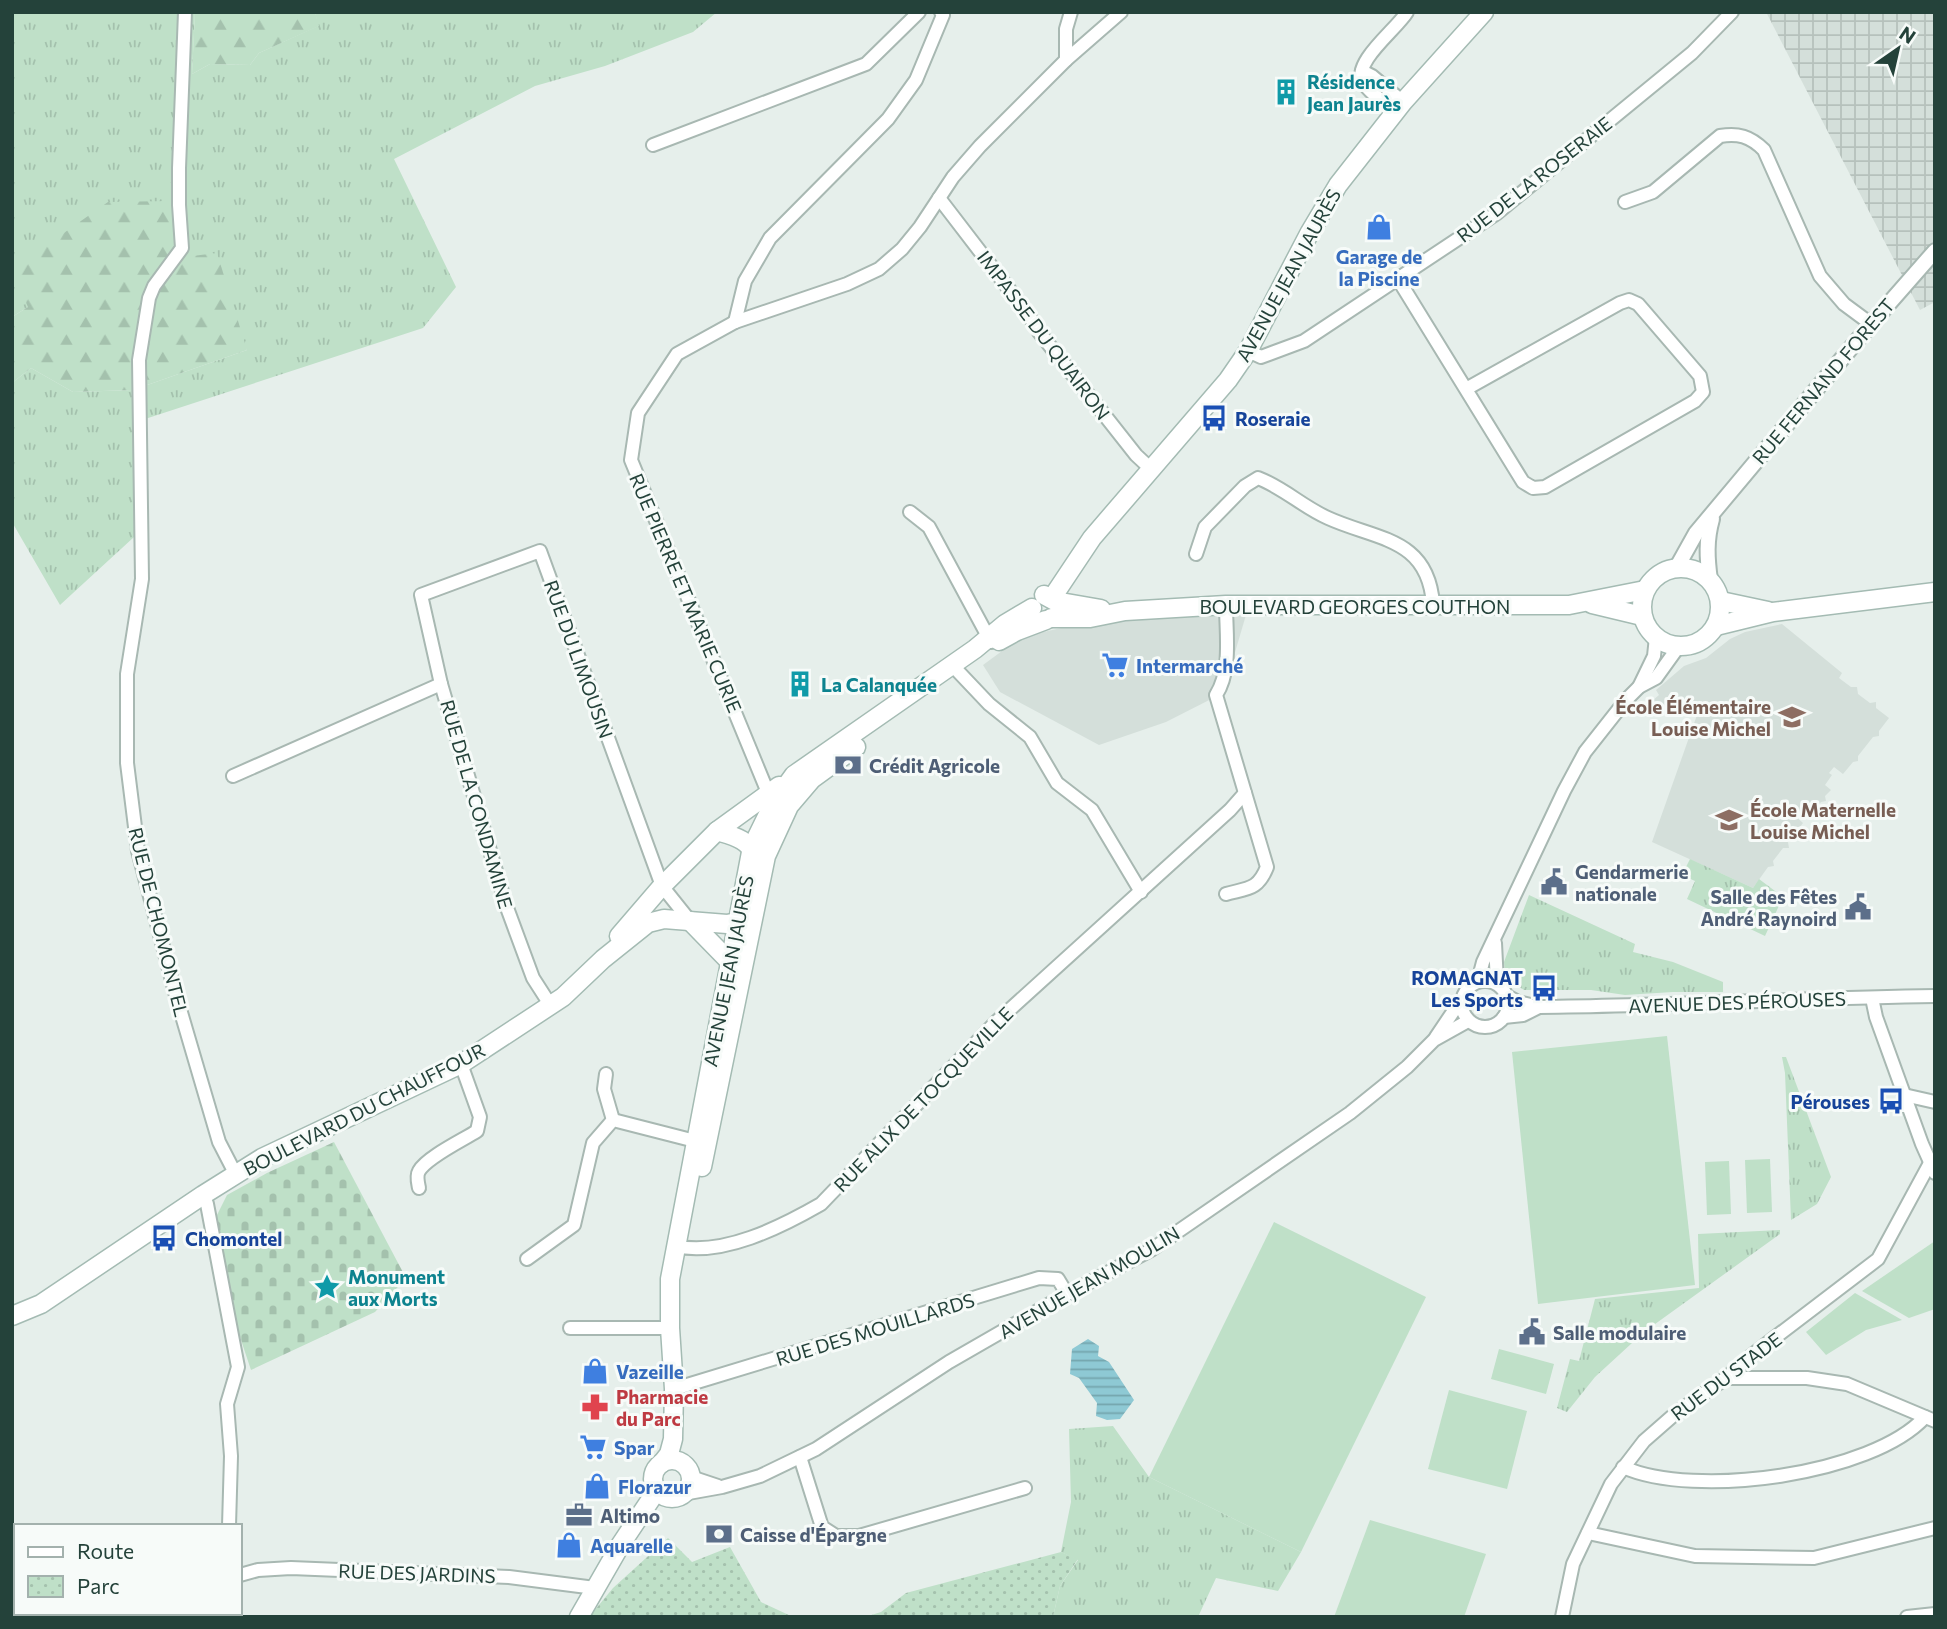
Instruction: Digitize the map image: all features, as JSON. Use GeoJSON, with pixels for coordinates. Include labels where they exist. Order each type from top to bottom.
{"type":"FeatureCollection","features":[{"type":"Feature","properties":{"kind":"main road","name":"AVENUE JEAN JAURÈS"},"geometry":{"type":"LineString","coordinates":[[777,802],[812,779],[991,641],[1047,607],[1092,538],[1228,380],[1248,351],[1310,232],[1339,185],[1400,107],[1484,12]]}},
{"type":"Feature","properties":{"kind":"main road","name":"AVENUE JEAN JAURÈS"},"geometry":{"type":"LineString","coordinates":[[1047,607],[1052,578],[1063,562],[1092,538]]}},
{"type":"Feature","properties":{"kind":"main road"},"geometry":{"type":"LineString","coordinates":[[1071,567],[1073,586],[1093,608]]}},
{"type":"Feature","properties":{"kind":"main road"},"geometry":{"type":"LineString","coordinates":[[1677,567],[1701,572],[1710,580],[1721,601],[1716,626],[1700,642],[1679,646],[1656,638],[1642,616],[1645,590],[1653,579],[1664,571],[1677,567]]}},
{"type":"Feature","properties":{"kind":"main road","name":"BOULEVARD GEORGES COUTHON"},"geometry":{"type":"LineString","coordinates":[[1047,607],[1090,618],[1125,611],[1226,605],[1569,605],[1645,590]]}},
{"type":"Feature","properties":{"kind":"main road"},"geometry":{"type":"LineString","coordinates":[[1716,626],[1773,612],[1935,592]]}},
{"type":"Feature","properties":{"kind":"main road"},"geometry":{"type":"LineString","coordinates":[[1721,601],[1773,612]]}},
{"type":"Feature","properties":{"kind":"main road","name":"BOULEVARD GEORGES COUTHON"},"geometry":{"type":"LineString","coordinates":[[1585,603],[1642,616]]}},
{"type":"Feature","properties":{"kind":"main road","name":"BOULEVARD GEORGES COUTHON"},"geometry":{"type":"LineString","coordinates":[[1047,607],[1125,611]]}},
{"type":"Feature","properties":{"kind":"main road","name":"AVENUE JEAN JAURÈS"},"geometry":{"type":"LineString","coordinates":[[701,1143],[737,922],[777,802],[794,775],[955,668]]}},
{"type":"Feature","properties":{"kind":"main road"},"geometry":{"type":"LineString","coordinates":[[603,959],[624,929],[662,886],[717,831],[777,802]]}},
{"type":"Feature","properties":{"kind":"main road"},"geometry":{"type":"LineString","coordinates":[[717,831],[741,839],[759,851]]}},
{"type":"Feature","properties":{"kind":"main road","name":"AVENUE JEAN JAURÈS"},"geometry":{"type":"LineString","coordinates":[[686,1469],[670,1328],[670,1279],[680,1247],[754,913],[759,851]]}},
{"type":"Feature","properties":{"kind":"main road"},"geometry":{"type":"LineString","coordinates":[[603,959],[648,923],[664,919],[737,922],[754,913]]}},
{"type":"Feature","properties":{"kind":"main road"},"geometry":{"type":"LineString","coordinates":[[690,921],[729,961]]}},
{"type":"Feature","properties":{"kind":"main road","name":"BOULEVARD DU CHAUFFOUR"},"geometry":{"type":"LineString","coordinates":[[12,1317],[41,1304],[235,1173],[461,1064],[551,1006],[603,959]]}},
{"type":"Feature","properties":{"kind":"main road","name":"AVENUE JEAN JAURÈS"},"geometry":{"type":"LineString","coordinates":[[662,1463],[669,1454],[673,1439],[680,1247]]}},
{"type":"Feature","properties":{"kind":"main road"},"geometry":{"type":"LineString","coordinates":[[671,1460],[686,1469],[689,1487],[683,1494],[668,1497],[657,1490],[653,1476],[662,1463],[671,1460]]}},
{"type":"Feature","properties":{"kind":"main road"},"geometry":{"type":"LineString","coordinates":[[579,1617],[657,1490]]}},
{"type":"Feature","properties":{"kind":"street","name":"RUE DE CHOMONTEL"},"geometry":{"type":"LineString","coordinates":[[185,12],[179,180],[182,248],[154,286],[149,298],[139,360],[142,579],[127,674],[127,763],[138,851],[175,992],[216,1129],[235,1173]]}},
{"type":"Feature","properties":{"kind":"street"},"geometry":{"type":"LineString","coordinates":[[653,145],[866,64],[919,12]]}},
{"type":"Feature","properties":{"kind":"street"},"geometry":{"type":"LineString","coordinates":[[736,322],[745,281],[770,238],[888,119],[916,80],[943,15],[941,12]]}},
{"type":"Feature","properties":{"kind":"street"},"geometry":{"type":"LineString","coordinates":[[1066,60],[1066,29],[1071,12]]}},
{"type":"Feature","properties":{"kind":"street","name":"RUE PIERRE ET MARIE CURIE"},"geometry":{"type":"LineString","coordinates":[[777,802],[631,460],[638,412],[677,354],[736,322],[847,285],[879,269],[902,249],[980,146],[1066,60],[1121,12]]}},
{"type":"Feature","properties":{"kind":"street"},"geometry":{"type":"LineString","coordinates":[[1400,107],[1372,76],[1362,71],[1365,60],[1408,12]]}},
{"type":"Feature","properties":{"kind":"street","name":"RUE DE LA ROSERAIE"},"geometry":{"type":"LineString","coordinates":[[1248,351],[1261,357],[1304,341],[1497,213],[1692,53],[1732,12]]}},
{"type":"Feature","properties":{"kind":"street"},"geometry":{"type":"LineString","coordinates":[[1625,202],[1653,192],[1720,136],[1746,136],[1764,150],[1820,276],[1844,304],[1871,324]]}},
{"type":"Feature","properties":{"kind":"street","name":"IMPASSE DU QUAIRON"},"geometry":{"type":"LineString","coordinates":[[939,198],[1039,332],[1136,455],[1151,470]]}},
{"type":"Feature","properties":{"kind":"street","name":"RUE FERNAND FOREST"},"geometry":{"type":"LineString","coordinates":[[1677,567],[1696,533],[1935,251]]}},
{"type":"Feature","properties":{"kind":"street"},"geometry":{"type":"LineString","coordinates":[[1398,279],[1523,482],[1533,488],[1545,487],[1695,401],[1703,392],[1700,376],[1638,304],[1629,300],[1466,389]]}},
{"type":"Feature","properties":{"kind":"street"},"geometry":{"type":"LineString","coordinates":[[1196,554],[1205,527],[1245,486],[1258,478],[1277,485],[1330,519],[1397,543],[1416,558],[1430,582],[1433,604]]}},
{"type":"Feature","properties":{"kind":"street"},"geometry":{"type":"LineString","coordinates":[[910,512],[929,527],[991,641]]}},
{"type":"Feature","properties":{"kind":"street","name":"RUE FERNAND FOREST"},"geometry":{"type":"LineString","coordinates":[[1710,580],[1707,534],[1714,512]]}},
{"type":"Feature","properties":{"kind":"street","name":"RUE DU LIMOUSIN"},"geometry":{"type":"LineString","coordinates":[[421,595],[540,551],[662,886]]}},
{"type":"Feature","properties":{"kind":"street","name":"RUE DE LA CONDAMINE"},"geometry":{"type":"LineString","coordinates":[[421,595],[441,684],[506,905],[533,978],[551,1006]]}},
{"type":"Feature","properties":{"kind":"street"},"geometry":{"type":"LineString","coordinates":[[1226,605],[1228,654],[1220,690],[1216,695],[1267,867],[1256,886],[1226,894]]}},
{"type":"Feature","properties":{"kind":"street"},"geometry":{"type":"LineString","coordinates":[[1478,981],[1483,962],[1580,760],[1608,721],[1639,687],[1654,656],[1656,638]]}},
{"type":"Feature","properties":{"kind":"street"},"geometry":{"type":"LineString","coordinates":[[1639,687],[1656,678],[1679,646]]}},
{"type":"Feature","properties":{"kind":"street"},"geometry":{"type":"LineString","coordinates":[[955,668],[989,704],[1030,737],[1057,783],[1092,810],[1141,892]]}},
{"type":"Feature","properties":{"kind":"street"},"geometry":{"type":"LineString","coordinates":[[233,776],[441,684]]}},
{"type":"Feature","properties":{"kind":"street","name":"RUE ALIX DE TOCQUEVILLE"},"geometry":{"type":"LineString","coordinates":[[680,1247],[713,1249],[738,1242],[821,1204],[995,1023],[1141,892],[1245,793]]}},
{"type":"Feature","properties":{"kind":"street"},"geometry":{"type":"LineString","coordinates":[[662,886],[690,921]]}},
{"type":"Feature","properties":{"kind":"street"},"geometry":{"type":"LineString","coordinates":[[1495,939],[1497,983],[1507,996],[1507,1011],[1504,1017],[1491,1026],[1483,1027],[1468,1021],[1462,1011],[1461,1000],[1470,985],[1487,980],[1497,983]]}},
{"type":"Feature","properties":{"kind":"street","name":"AVENUE DES PÉROUSES"},"geometry":{"type":"LineString","coordinates":[[1507,996],[1539,1007],[1935,996]]}},
{"type":"Feature","properties":{"kind":"street"},"geometry":{"type":"LineString","coordinates":[[1872,998],[1876,1017],[1932,1168]]}},
{"type":"Feature","properties":{"kind":"street","name":"AVENUE JEAN MOULIN"},"geometry":{"type":"LineString","coordinates":[[683,1494],[760,1476],[800,1457],[949,1362],[1067,1294],[1152,1250],[1350,1113],[1407,1067],[1434,1040],[1461,1000]]}},
{"type":"Feature","properties":{"kind":"street","name":"AVENUE DES PÉROUSES"},"geometry":{"type":"LineString","coordinates":[[1504,1017],[1523,1015],[1539,1007]]}},
{"type":"Feature","properties":{"kind":"street","name":"AVENUE JEAN MOULIN"},"geometry":{"type":"LineString","coordinates":[[1434,1040],[1468,1021]]}},
{"type":"Feature","properties":{"kind":"street"},"geometry":{"type":"LineString","coordinates":[[419,1188],[419,1171],[427,1163],[477,1131],[480,1117],[461,1064]]}},
{"type":"Feature","properties":{"kind":"street"},"geometry":{"type":"LineString","coordinates":[[606,1074],[604,1089],[613,1120]]}},
{"type":"Feature","properties":{"kind":"street"},"geometry":{"type":"LineString","coordinates":[[1904,1095],[1935,1102]]}},
{"type":"Feature","properties":{"kind":"street"},"geometry":{"type":"LineString","coordinates":[[613,1120],[701,1143]]}},
{"type":"Feature","properties":{"kind":"street"},"geometry":{"type":"LineString","coordinates":[[527,1259],[574,1225],[593,1143],[613,1120]]}},
{"type":"Feature","properties":{"kind":"street","name":"RUE DU STADE"},"geometry":{"type":"LineString","coordinates":[[1562,1617],[1573,1564],[1611,1484],[1644,1441],[1676,1412],[1726,1378],[1878,1259],[1932,1168]]}},
{"type":"Feature","properties":{"kind":"street"},"geometry":{"type":"LineString","coordinates":[[203,1195],[207,1204],[238,1367],[227,1404],[231,1455],[229,1524]]}},
{"type":"Feature","properties":{"kind":"street","name":"RUE DES MOUILLARDS"},"geometry":{"type":"LineString","coordinates":[[676,1389],[1039,1278],[1058,1279],[1067,1294]]}},
{"type":"Feature","properties":{"kind":"street"},"geometry":{"type":"LineString","coordinates":[[570,1328],[670,1328]]}},
{"type":"Feature","properties":{"kind":"street"},"geometry":{"type":"LineString","coordinates":[[1726,1378],[1807,1378],[1847,1384],[1930,1419]]}},
{"type":"Feature","properties":{"kind":"street"},"geometry":{"type":"LineString","coordinates":[[1623,1467],[1640,1475],[1688,1480],[1738,1480],[1786,1475],[1825,1467],[1885,1446],[1930,1419]]}},
{"type":"Feature","properties":{"kind":"street"},"geometry":{"type":"LineString","coordinates":[[800,1457],[822,1527],[836,1536],[859,1535],[1025,1488]]}},
{"type":"Feature","properties":{"kind":"street"},"geometry":{"type":"LineString","coordinates":[[686,1469],[722,1487]]}},
{"type":"Feature","properties":{"kind":"street"},"geometry":{"type":"LineString","coordinates":[[1588,1533],[1695,1556],[1814,1558],[1935,1528]]}},
{"type":"Feature","properties":{"kind":"street","name":"RUE DES JARDINS"},"geometry":{"type":"LineString","coordinates":[[242,1574],[258,1570],[291,1568],[509,1577],[598,1584]]}},
{"type":"Feature","properties":{"kind":"street"},"geometry":{"type":"LineString","coordinates":[[1907,1617],[1935,1614]]}},
{"type":"Feature","properties":{"kind":"shaded area"},"geometry":{"type":"Polygon","coordinates":[[[1766,12],[1935,12],[1935,302],[1920,310],[1766,12]]]}},
{"type":"Feature","properties":{"kind":"shaded area"},"geometry":{"type":"Polygon","coordinates":[[[1246,615],[1223,693],[1166,722],[1099,745],[1000,692],[983,665],[1021,637],[1079,624],[1163,617],[1246,615]]]}},
{"type":"Feature","properties":{"kind":"shaded area","name":"École Élémentaire Louise Michel"},"geometry":{"type":"Polygon","coordinates":[[[1782,624],[1842,673],[1839,678],[1851,687],[1857,687],[1858,694],[1870,703],[1876,702],[1876,708],[1889,718],[1879,731],[1879,736],[1873,737],[1858,756],[1858,761],[1853,762],[1843,774],[1834,767],[1829,773],[1832,775],[1825,785],[1831,790],[1825,796],[1826,801],[1821,802],[1815,809],[1806,802],[1807,807],[1802,813],[1798,811],[1794,815],[1803,823],[1788,842],[1789,848],[1783,848],[1773,861],[1774,866],[1768,867],[1753,888],[1652,842],[1697,715],[1652,701],[1659,695],[1656,690],[1684,666],[1706,658],[1730,639],[1745,632],[1782,624]]]}},
{"type":"Feature","properties":{"kind":"green space"},"geometry":{"type":"Polygon","coordinates":[[[12,12],[195,12],[192,74],[210,64],[250,65],[259,53],[318,26],[315,12],[717,12],[693,32],[605,66],[535,86],[394,159],[456,287],[423,328],[142,420],[146,526],[60,605],[12,522],[12,383],[31,368],[73,392],[133,390],[247,350],[185,257],[174,229],[171,201],[12,317],[12,12]]]}},
{"type":"Feature","properties":{"kind":"green space"},"geometry":{"type":"Polygon","coordinates":[[[195,12],[315,12],[319,26],[259,53],[250,65],[210,64],[192,74],[195,12]]]}},
{"type":"Feature","properties":{"kind":"green space"},"geometry":{"type":"Polygon","coordinates":[[[171,201],[174,229],[184,257],[217,253],[247,350],[133,390],[73,392],[31,368],[12,383],[12,317],[28,307],[16,280],[31,256],[108,202],[171,201]]]}},
{"type":"Feature","properties":{"kind":"green space"},"geometry":{"type":"Polygon","coordinates":[[[1690,859],[1753,888],[1759,879],[1783,897],[1765,936],[1687,899],[1695,881],[1682,875],[1690,859]]]}},
{"type":"Feature","properties":{"kind":"green space"},"geometry":{"type":"Polygon","coordinates":[[[1529,895],[1635,944],[1633,952],[1673,962],[1723,982],[1723,992],[1625,995],[1591,990],[1524,990],[1505,973],[1504,962],[1529,895]]]}},
{"type":"Feature","properties":{"kind":"green space"},"geometry":{"type":"Polygon","coordinates":[[[1667,1036],[1695,1285],[1538,1304],[1512,1052],[1667,1036]]]}},
{"type":"Feature","properties":{"kind":"green space"},"geometry":{"type":"Polygon","coordinates":[[[1782,1057],[1786,1057],[1831,1177],[1817,1204],[1791,1220],[1785,1073],[1782,1057]]]}},
{"type":"Feature","properties":{"kind":"green space"},"geometry":{"type":"Polygon","coordinates":[[[334,1142],[406,1278],[375,1312],[251,1370],[231,1310],[215,1219],[227,1195],[334,1142]]]}},
{"type":"Feature","properties":{"kind":"green space"},"geometry":{"type":"Polygon","coordinates":[[[1770,1159],[1772,1212],[1747,1213],[1745,1160],[1770,1159]]]}},
{"type":"Feature","properties":{"kind":"green space"},"geometry":{"type":"Polygon","coordinates":[[[1729,1161],[1731,1214],[1707,1215],[1705,1162],[1729,1161]]]}},
{"type":"Feature","properties":{"kind":"green space"},"geometry":{"type":"Polygon","coordinates":[[[1274,1222],[1426,1297],[1301,1552],[1149,1477],[1274,1222]]]}},
{"type":"Feature","properties":{"kind":"green space"},"geometry":{"type":"Polygon","coordinates":[[[1780,1230],[1780,1234],[1644,1332],[1595,1377],[1567,1412],[1557,1408],[1570,1359],[1579,1361],[1595,1299],[1699,1288],[1698,1234],[1780,1230]]]}},
{"type":"Feature","properties":{"kind":"green space"},"geometry":{"type":"Polygon","coordinates":[[[1935,1241],[1935,1309],[1909,1318],[1862,1291],[1935,1241]]]}},
{"type":"Feature","properties":{"kind":"green space"},"geometry":{"type":"Polygon","coordinates":[[[1855,1293],[1902,1320],[1866,1330],[1826,1355],[1806,1332],[1855,1293]]]}},
{"type":"Feature","properties":{"kind":"green space"},"geometry":{"type":"Polygon","coordinates":[[[1499,1349],[1554,1364],[1546,1394],[1491,1379],[1499,1349]]]}},
{"type":"Feature","properties":{"kind":"green space"},"geometry":{"type":"Polygon","coordinates":[[[1449,1390],[1527,1411],[1507,1489],[1428,1469],[1449,1390]]]}},
{"type":"Feature","properties":{"kind":"green space"},"geometry":{"type":"Polygon","coordinates":[[[1113,1426],[1149,1477],[1301,1552],[1278,1591],[1216,1578],[1198,1617],[1053,1617],[1060,1586],[1078,1560],[1061,1552],[1071,1502],[1069,1429],[1113,1426]]]}},
{"type":"Feature","properties":{"kind":"green space"},"geometry":{"type":"Polygon","coordinates":[[[1370,1520],[1486,1554],[1464,1617],[1334,1617],[1370,1520]]]}},
{"type":"Feature","properties":{"kind":"green space"},"geometry":{"type":"Polygon","coordinates":[[[668,1538],[692,1562],[730,1547],[761,1602],[793,1617],[589,1617],[613,1588],[668,1538]]]}},
{"type":"Feature","properties":{"kind":"green space"},"geometry":{"type":"Polygon","coordinates":[[[1061,1552],[1078,1559],[1060,1586],[1053,1617],[865,1617],[881,1612],[906,1593],[1061,1552]]]}},
{"type":"Feature","properties":{"kind":"water"},"geometry":{"type":"Polygon","coordinates":[[[1088,1339],[1099,1346],[1098,1356],[1109,1362],[1134,1400],[1120,1419],[1107,1420],[1096,1416],[1097,1403],[1079,1378],[1070,1374],[1072,1349],[1088,1339]]]}},
{"type":"Feature","properties":{"kind":"place","name":"Résidence Jean Jaurès"},"geometry":{"type":"Point","coordinates":[1286,92]}},
{"type":"Feature","properties":{"kind":"place","name":"Garage de la Piscine"},"geometry":{"type":"Point","coordinates":[1379,227]}},
{"type":"Feature","properties":{"kind":"place","name":"Roseraie"},"geometry":{"type":"Point","coordinates":[1214,418]}},
{"type":"Feature","properties":{"kind":"place","name":"Intermarché"},"geometry":{"type":"Point","coordinates":[1115,665]}},
{"type":"Feature","properties":{"kind":"place","name":"La Calanquée"},"geometry":{"type":"Point","coordinates":[800,684]}},
{"type":"Feature","properties":{"kind":"place","name":"École Élémentaire Louise Michel"},"geometry":{"type":"Point","coordinates":[1792,717]}},
{"type":"Feature","properties":{"kind":"place","name":"Crédit Agricole"},"geometry":{"type":"Point","coordinates":[848,765]}},
{"type":"Feature","properties":{"kind":"place","name":"École Maternelle Louise Michel"},"geometry":{"type":"Point","coordinates":[1729,820]}},
{"type":"Feature","properties":{"kind":"place","name":"Gendarmerie nationale"},"geometry":{"type":"Point","coordinates":[1554,882]}},
{"type":"Feature","properties":{"kind":"place","name":"Salle des Fêtes André Raynoird"},"geometry":{"type":"Point","coordinates":[1858,907]}},
{"type":"Feature","properties":{"kind":"place","name":"ROMAGNAT Les Sports"},"geometry":{"type":"Point","coordinates":[1544,988]}},
{"type":"Feature","properties":{"kind":"place","name":"Pérouses"},"geometry":{"type":"Point","coordinates":[1891,1101]}},
{"type":"Feature","properties":{"kind":"place","name":"Chomontel"},"geometry":{"type":"Point","coordinates":[164,1238]}},
{"type":"Feature","properties":{"kind":"place","name":"Monument aux Morts"},"geometry":{"type":"Point","coordinates":[327,1287]}},
{"type":"Feature","properties":{"kind":"place","name":"Salle modulaire"},"geometry":{"type":"Point","coordinates":[1532,1332]}},
{"type":"Feature","properties":{"kind":"place","name":"Vazeille"},"geometry":{"type":"Point","coordinates":[595,1371]}},
{"type":"Feature","properties":{"kind":"place","name":"Pharmacie du Parc"},"geometry":{"type":"Point","coordinates":[595,1407]}},
{"type":"Feature","properties":{"kind":"place","name":"Spar"},"geometry":{"type":"Point","coordinates":[593,1447]}},
{"type":"Feature","properties":{"kind":"place","name":"Florazur"},"geometry":{"type":"Point","coordinates":[597,1486]}},
{"type":"Feature","properties":{"kind":"place","name":"Altimo"},"geometry":{"type":"Point","coordinates":[579,1515]}},
{"type":"Feature","properties":{"kind":"place","name":"Caisse d'Épargne"},"geometry":{"type":"Point","coordinates":[719,1534]}},
{"type":"Feature","properties":{"kind":"place","name":"Aquarelle"},"geometry":{"type":"Point","coordinates":[569,1545]}}]}
